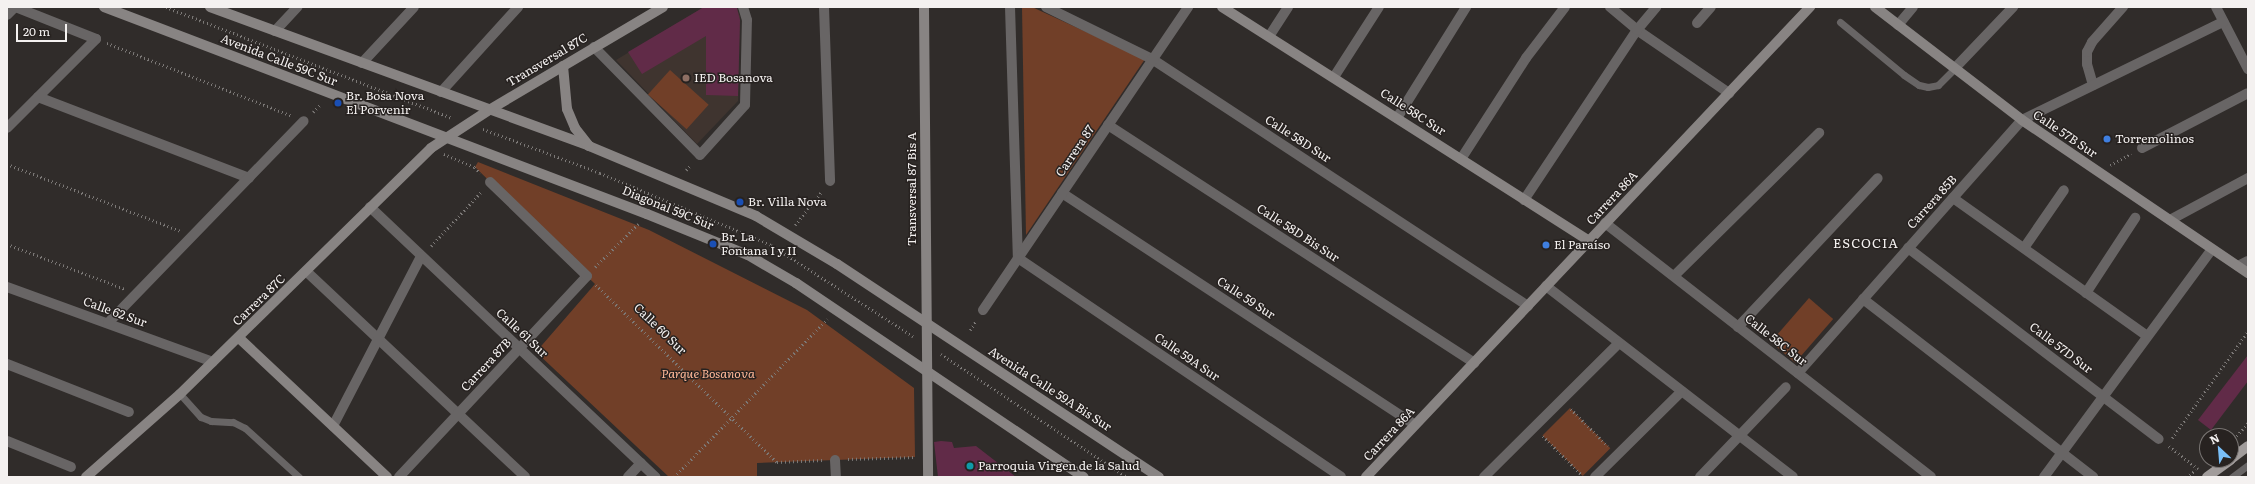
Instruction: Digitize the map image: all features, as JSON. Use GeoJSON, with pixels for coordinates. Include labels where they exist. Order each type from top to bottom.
{"type":"FeatureCollection","features":[{"type":"Feature","properties":{"kind":"main road"},"geometry":{"type":"LineString","coordinates":[[2239,453],[2248,446]]}},
{"type":"Feature","properties":{"kind":"main road"},"geometry":{"type":"LineString","coordinates":[[2207,477],[2220,468]]}},
{"type":"Feature","properties":{"kind":"street"},"geometry":{"type":"LineString","coordinates":[[7,15],[15,7],[96,39],[7,128]]}},
{"type":"Feature","properties":{"kind":"street","name":"Avenida Calle 59C Sur"},"geometry":{"type":"LineString","coordinates":[[104,7],[445,137]]}},
{"type":"Feature","properties":{"kind":"street","name":"Avenida Calle 59C Sur"},"geometry":{"type":"LineString","coordinates":[[210,7],[489,110]]}},
{"type":"Feature","properties":{"kind":"street"},"geometry":{"type":"LineString","coordinates":[[275,31],[297,7]]}},
{"type":"Feature","properties":{"kind":"street"},"geometry":{"type":"LineString","coordinates":[[362,63],[414,7]]}},
{"type":"Feature","properties":{"kind":"street"},"geometry":{"type":"LineString","coordinates":[[441,92],[518,7]]}},
{"type":"Feature","properties":{"kind":"street","name":"Transversal 87C"},"geometry":{"type":"LineString","coordinates":[[445,137],[663,7]]}},
{"type":"Feature","properties":{"kind":"street"},"geometry":{"type":"LineString","coordinates":[[594,47],[700,155],[745,105],[747,20],[743,7]]}},
{"type":"Feature","properties":{"kind":"street"},"geometry":{"type":"LineString","coordinates":[[824,7],[830,181]]}},
{"type":"Feature","properties":{"kind":"street","name":"Transversal 87 Bis A"},"geometry":{"type":"LineString","coordinates":[[924,7],[928,477]]}},
{"type":"Feature","properties":{"kind":"street"},"geometry":{"type":"LineString","coordinates":[[1010,7],[1018,258]]}},
{"type":"Feature","properties":{"kind":"street","name":"Calle 58D Sur"},"geometry":{"type":"LineString","coordinates":[[1046,7],[1152,59],[1528,306]]}},
{"type":"Feature","properties":{"kind":"street","name":"Carrera 87"},"geometry":{"type":"LineString","coordinates":[[983,310],[1188,7]]}},
{"type":"Feature","properties":{"kind":"street","name":"Calle 58C Sur"},"geometry":{"type":"LineString","coordinates":[[1222,7],[1270,35],[1589,241]]}},
{"type":"Feature","properties":{"kind":"street"},"geometry":{"type":"LineString","coordinates":[[1270,35],[1288,7]]}},
{"type":"Feature","properties":{"kind":"street"},"geometry":{"type":"LineString","coordinates":[[1334,77],[1379,7]]}},
{"type":"Feature","properties":{"kind":"street"},"geometry":{"type":"LineString","coordinates":[[1397,118],[1466,7]]}},
{"type":"Feature","properties":{"kind":"street"},"geometry":{"type":"LineString","coordinates":[[1461,159],[1526,58],[1565,7]]}},
{"type":"Feature","properties":{"kind":"street"},"geometry":{"type":"LineString","coordinates":[[1610,7],[1638,30],[1729,93]]}},
{"type":"Feature","properties":{"kind":"street"},"geometry":{"type":"LineString","coordinates":[[1524,200],[1638,30],[1656,7]]}},
{"type":"Feature","properties":{"kind":"street"},"geometry":{"type":"LineString","coordinates":[[1697,23],[1711,7]]}},
{"type":"Feature","properties":{"kind":"street","name":"Carrera 86A"},"geometry":{"type":"LineString","coordinates":[[1366,477],[1810,7]]}},
{"type":"Feature","properties":{"kind":"street","name":"Calle 57B Sur"},"geometry":{"type":"LineString","coordinates":[[1875,7],[2022,120],[2248,273]]}},
{"type":"Feature","properties":{"kind":"street"},"geometry":{"type":"LineString","coordinates":[[1898,25],[1913,7]]}},
{"type":"Feature","properties":{"kind":"street"},"geometry":{"type":"LineString","coordinates":[[1954,69],[2013,7]]}},
{"type":"Feature","properties":{"kind":"street"},"geometry":{"type":"LineString","coordinates":[[2093,85],[2087,64],[2087,52],[2092,42],[2123,7]]}},
{"type":"Feature","properties":{"kind":"street"},"geometry":{"type":"LineString","coordinates":[[2216,7],[2248,69]]}},
{"type":"Feature","properties":{"kind":"street"},"geometry":{"type":"LineString","coordinates":[[2022,120],[2223,22]]}},
{"type":"Feature","properties":{"kind":"street"},"geometry":{"type":"LineString","coordinates":[[563,66],[566,109],[575,128],[589,146]]}},
{"type":"Feature","properties":{"kind":"street"},"geometry":{"type":"LineString","coordinates":[[2142,148],[2248,93]]}},
{"type":"Feature","properties":{"kind":"street"},"geometry":{"type":"LineString","coordinates":[[38,97],[249,178]]}},
{"type":"Feature","properties":{"kind":"street"},"geometry":{"type":"LineString","coordinates":[[489,110],[589,146],[677,181],[788,233],[926,323]]}},
{"type":"Feature","properties":{"kind":"street","name":"Carrera 85B"},"geometry":{"type":"LineString","coordinates":[[1798,373],[2022,120]]}},
{"type":"Feature","properties":{"kind":"street"},"geometry":{"type":"LineString","coordinates":[[108,324],[304,121]]}},
{"type":"Feature","properties":{"kind":"street","name":"Calle 58D Bis Sur"},"geometry":{"type":"LineString","coordinates":[[1108,125],[1474,363]]}},
{"type":"Feature","properties":{"kind":"street"},"geometry":{"type":"LineString","coordinates":[[1674,276],[1819,133]]}},
{"type":"Feature","properties":{"kind":"street","name":"Carrera 87C"},"geometry":{"type":"LineString","coordinates":[[86,477],[180,394],[307,272],[413,163],[445,137]]}},
{"type":"Feature","properties":{"kind":"street","name":"Diagonal 59C Sur"},"geometry":{"type":"LineString","coordinates":[[445,137],[647,214],[748,255],[796,283],[927,370]]}},
{"type":"Feature","properties":{"kind":"street"},"geometry":{"type":"LineString","coordinates":[[1738,327],[1878,178]]}},
{"type":"Feature","properties":{"kind":"street"},"geometry":{"type":"LineString","coordinates":[[2170,220],[2248,178]]}},
{"type":"Feature","properties":{"kind":"street"},"geometry":{"type":"LineString","coordinates":[[490,182],[587,276]]}},
{"type":"Feature","properties":{"kind":"street"},"geometry":{"type":"LineString","coordinates":[[2024,248],[2064,190]]}},
{"type":"Feature","properties":{"kind":"street","name":"Calle 59 Sur"},"geometry":{"type":"LineString","coordinates":[[1062,193],[1415,425]]}},
{"type":"Feature","properties":{"kind":"street"},"geometry":{"type":"LineString","coordinates":[[1953,198],[2148,336]]}},
{"type":"Feature","properties":{"kind":"street","name":"Calle 61 Sur"},"geometry":{"type":"LineString","coordinates":[[370,207],[656,477]]}},
{"type":"Feature","properties":{"kind":"street"},"geometry":{"type":"LineString","coordinates":[[2086,293],[2135,218]]}},
{"type":"Feature","properties":{"kind":"street","name":"Calle 58C Sur"},"geometry":{"type":"LineString","coordinates":[[1606,224],[1931,477]]}},
{"type":"Feature","properties":{"kind":"street","name":"Calle 57D Sur"},"geometry":{"type":"LineString","coordinates":[[1908,248],[2163,442]]}},
{"type":"Feature","properties":{"kind":"street"},"geometry":{"type":"LineString","coordinates":[[2044,477],[2212,249]]}},
{"type":"Feature","properties":{"kind":"street"},"geometry":{"type":"LineString","coordinates":[[333,426],[421,256]]}},
{"type":"Feature","properties":{"kind":"street","name":"Calle 59A Sur"},"geometry":{"type":"LineString","coordinates":[[1018,258],[1341,477]]}},
{"type":"Feature","properties":{"kind":"street"},"geometry":{"type":"LineString","coordinates":[[2238,266],[2248,261]]}},
{"type":"Feature","properties":{"kind":"street"},"geometry":{"type":"LineString","coordinates":[[307,272],[525,477]]}},
{"type":"Feature","properties":{"kind":"street","name":"Carrera 87B"},"geometry":{"type":"LineString","coordinates":[[399,477],[587,276]]}},
{"type":"Feature","properties":{"kind":"street"},"geometry":{"type":"LineString","coordinates":[[1546,286],[1793,477]]}},
{"type":"Feature","properties":{"kind":"street","name":"Calle 62 Sur"},"geometry":{"type":"LineString","coordinates":[[7,287],[213,362]]}},
{"type":"Feature","properties":{"kind":"street"},"geometry":{"type":"LineString","coordinates":[[1864,299],[2093,477]]}},
{"type":"Feature","properties":{"kind":"street","name":"Avenida Calle 59A Bis Sur"},"geometry":{"type":"LineString","coordinates":[[926,323],[1159,477]]}},
{"type":"Feature","properties":{"kind":"street"},"geometry":{"type":"LineString","coordinates":[[239,338],[387,477]]}},
{"type":"Feature","properties":{"kind":"street"},"geometry":{"type":"LineString","coordinates":[[1484,477],[1620,343]]}},
{"type":"Feature","properties":{"kind":"street"},"geometry":{"type":"LineString","coordinates":[[7,364],[129,412]]}},
{"type":"Feature","properties":{"kind":"street"},"geometry":{"type":"LineString","coordinates":[[927,370],[1084,477]]}},
{"type":"Feature","properties":{"kind":"street"},"geometry":{"type":"LineString","coordinates":[[1700,477],[1786,387]]}},
{"type":"Feature","properties":{"kind":"street"},"geometry":{"type":"LineString","coordinates":[[1595,477],[1682,391]]}},
{"type":"Feature","properties":{"kind":"street"},"geometry":{"type":"LineString","coordinates":[[7,441],[71,467]]}},
{"type":"Feature","properties":{"kind":"street"},"geometry":{"type":"LineString","coordinates":[[835,460],[836,477]]}},
{"type":"Feature","properties":{"kind":"street"},"geometry":{"type":"LineString","coordinates":[[628,477],[641,463]]}},
{"type":"Feature","properties":{"kind":"lane"},"geometry":{"type":"LineString","coordinates":[[1840,22],[1904,75],[1920,85],[1928,87],[1938,85],[1954,69]]}},
{"type":"Feature","properties":{"kind":"lane"},"geometry":{"type":"LineString","coordinates":[[180,394],[201,417],[233,422],[245,428],[300,477]]}},
{"type":"Feature","properties":{"kind":"lane"},"geometry":{"type":"LineString","coordinates":[[2232,477],[2248,465]]}},
{"type":"Feature","properties":{"kind":"path"},"geometry":{"type":"LineString","coordinates":[[166,7],[450,117]]}},
{"type":"Feature","properties":{"kind":"path"},"geometry":{"type":"LineString","coordinates":[[96,39],[304,121]]}},
{"type":"Feature","properties":{"kind":"path"},"geometry":{"type":"LineString","coordinates":[[2097,171],[2142,148]]}},
{"type":"Feature","properties":{"kind":"path"},"geometry":{"type":"LineString","coordinates":[[421,256],[490,182],[475,167],[444,154]]}},
{"type":"Feature","properties":{"kind":"path"},"geometry":{"type":"LineString","coordinates":[[7,164],[192,236]]}},
{"type":"Feature","properties":{"kind":"path"},"geometry":{"type":"LineString","coordinates":[[788,233],[830,181]]}},
{"type":"Feature","properties":{"kind":"path"},"geometry":{"type":"LineString","coordinates":[[587,276],[642,219]]}},
{"type":"Feature","properties":{"kind":"path"},"geometry":{"type":"LineString","coordinates":[[7,244],[138,294]]}},
{"type":"Feature","properties":{"kind":"path","name":"Calle 60 Sur"},"geometry":{"type":"LineString","coordinates":[[587,276],[777,462],[928,456]]}},
{"type":"Feature","properties":{"kind":"path"},"geometry":{"type":"LineString","coordinates":[[674,477],[830,316]]}},
{"type":"Feature","properties":{"kind":"path"},"geometry":{"type":"LineString","coordinates":[[2198,469],[2163,442],[2248,331]]}},
{"type":"Feature","properties":{"kind":"path"},"geometry":{"type":"LineString","coordinates":[[949,359],[1127,477]]}},
{"type":"Feature","properties":{"kind":"path"},"geometry":{"type":"LineString","coordinates":[[1562,400],[1617,454]]}},
{"type":"Feature","properties":{"kind":"path"},"geometry":{"type":"LineString","coordinates":[[2239,433],[2248,423]]}},
{"type":"Feature","properties":{"kind":"path"},"geometry":{"type":"LineString","coordinates":[[1534,428],[1583,477]]}},
{"type":"Feature","properties":{"kind":"shaded area","name":"IED Bosanova"},"geometry":{"type":"Polygon","coordinates":[[[704,7],[736,7],[740,16],[738,101],[697,144],[616,60],[704,7]]]}},
{"type":"Feature","properties":{"kind":"green space"},"geometry":{"type":"Polygon","coordinates":[[[1022,7],[1032,7],[1145,59],[1026,235],[1022,7]]]}},
{"type":"Feature","properties":{"kind":"green space"},"geometry":{"type":"Polygon","coordinates":[[[670,70],[709,105],[687,129],[648,95],[670,70]]]}},
{"type":"Feature","properties":{"kind":"green space","name":"Parque Bosanova"},"geometry":{"type":"Polygon","coordinates":[[[478,162],[649,230],[807,310],[914,388],[915,457],[757,463],[757,477],[669,477],[536,352],[595,284],[475,167],[478,162]]]}},
{"type":"Feature","properties":{"kind":"green space"},"geometry":{"type":"Polygon","coordinates":[[[1809,298],[1833,319],[1795,363],[1771,342],[1809,298]]]}},
{"type":"Feature","properties":{"kind":"green space"},"geometry":{"type":"Polygon","coordinates":[[[1570,408],[1610,448],[1583,476],[1542,436],[1570,408]]]}},
{"type":"Feature","properties":{"kind":"building"},"geometry":{"type":"Polygon","coordinates":[[[704,7],[737,8],[740,20],[738,96],[706,95],[706,36],[642,74],[628,52],[704,7]]]}},
{"type":"Feature","properties":{"kind":"building"},"geometry":{"type":"Polygon","coordinates":[[[2248,355],[2248,381],[2213,428],[2208,428],[2198,420],[2248,355]]]}},
{"type":"Feature","properties":{"kind":"building","name":"Parroquia Virgen de la Salud"},"geometry":{"type":"Polygon","coordinates":[[[934,442],[952,442],[954,448],[976,446],[1016,477],[938,477],[934,442]]]}},
{"type":"Feature","properties":{"kind":"place","name":"IED Bosanova"},"geometry":{"type":"Point","coordinates":[686,78]}},
{"type":"Feature","properties":{"kind":"place","name":"Br. Bosa Nova El Porvenir"},"geometry":{"type":"Point","coordinates":[338,103]}},
{"type":"Feature","properties":{"kind":"place","name":"Torremolinos"},"geometry":{"type":"Point","coordinates":[2107,139]}},
{"type":"Feature","properties":{"kind":"place","name":"Br. Villa Nova"},"geometry":{"type":"Point","coordinates":[740,202]}},
{"type":"Feature","properties":{"kind":"place","name":"Br. La Fontana I y II"},"geometry":{"type":"Point","coordinates":[713,244]}},
{"type":"Feature","properties":{"kind":"place","name":"El Paraíso"},"geometry":{"type":"Point","coordinates":[1546,245]}},
{"type":"Feature","properties":{"kind":"place","name":"Parroquia Virgen de la Salud"},"geometry":{"type":"Point","coordinates":[970,466]}},
{"type":"Feature","properties":{"kind":"district","name":"ESCOCIA"},"geometry":{"type":"Point","coordinates":[1866,243]}}]}
